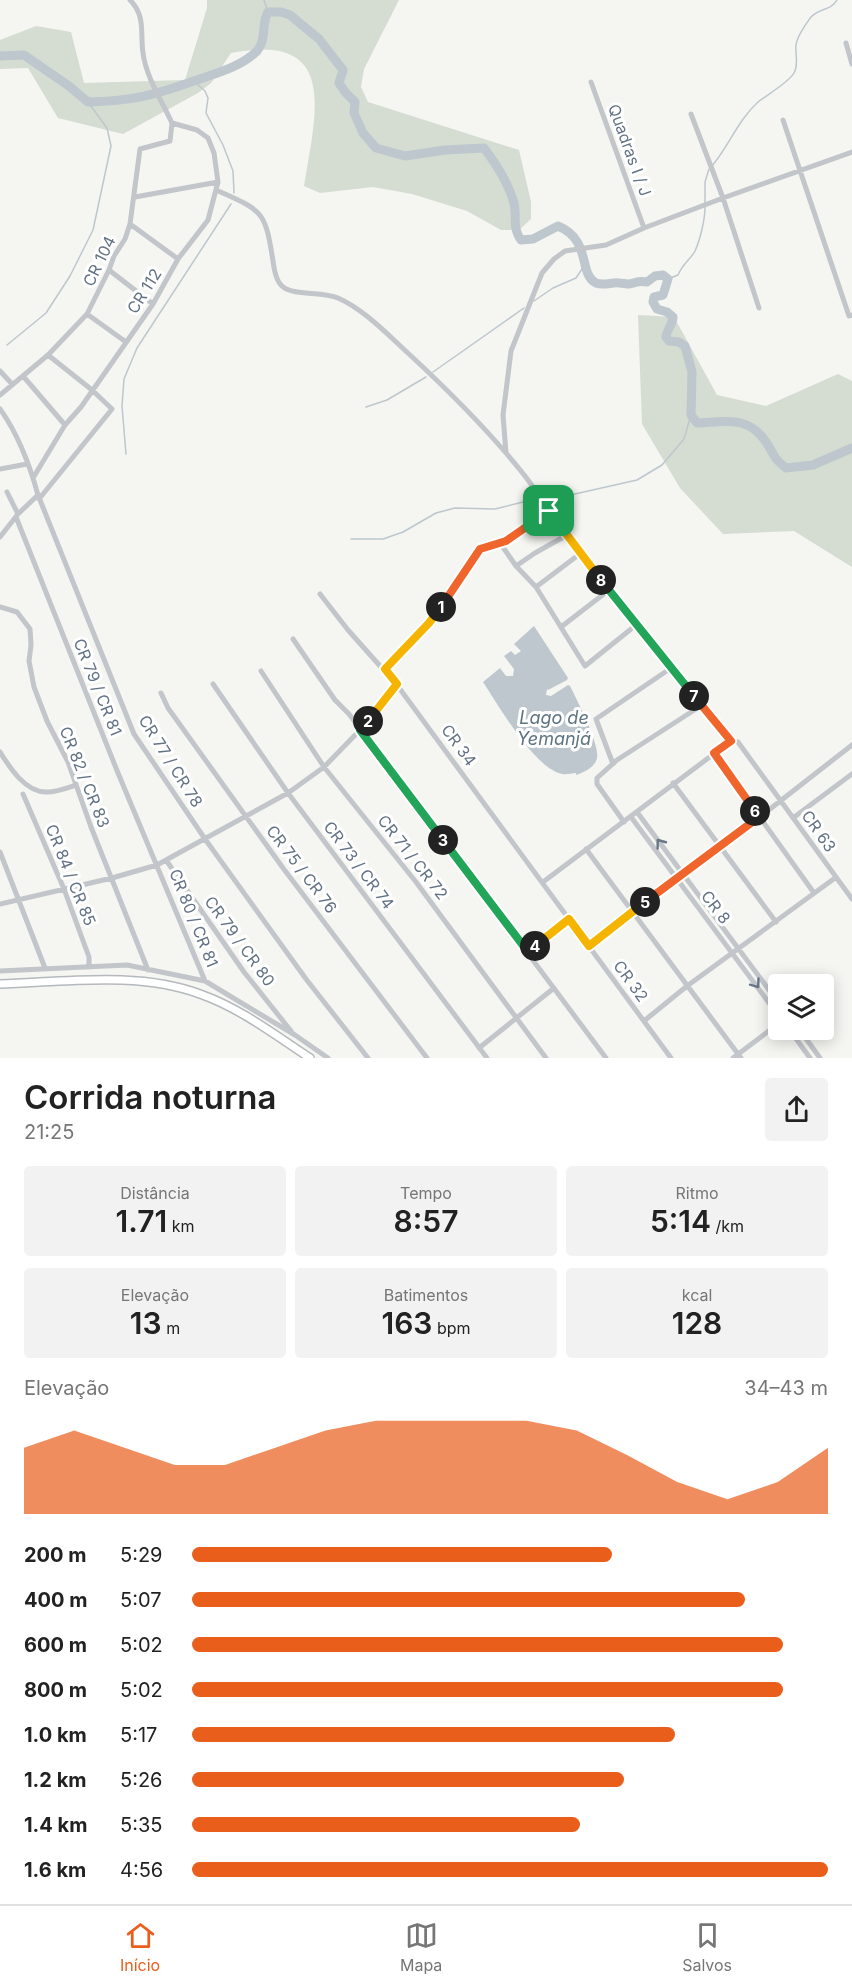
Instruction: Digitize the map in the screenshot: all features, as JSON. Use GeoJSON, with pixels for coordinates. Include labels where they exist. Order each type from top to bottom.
{"type":"FeatureCollection","features":[{"type":"Feature","properties":{"kind":"main road"},"geometry":{"type":"LineString","coordinates":[[0,984],[124,980],[159,982],[199,993],[235,1010],[310,1058]]}},
{"type":"Feature","properties":{"kind":"street"},"geometry":{"type":"LineString","coordinates":[[130,0],[136,6],[143,26],[142,52],[147,69],[172,123]]}},
{"type":"Feature","properties":{"kind":"street"},"geometry":{"type":"LineString","coordinates":[[846,43],[852,64]]}},
{"type":"Feature","properties":{"kind":"street","name":"Quadras I / J"},"geometry":{"type":"LineString","coordinates":[[591,82],[644,228]]}},
{"type":"Feature","properties":{"kind":"street"},"geometry":{"type":"LineString","coordinates":[[691,114],[723,198],[759,308]]}},
{"type":"Feature","properties":{"kind":"street"},"geometry":{"type":"LineString","coordinates":[[783,120],[850,316]]}},
{"type":"Feature","properties":{"kind":"street","name":"CR 112"},"geometry":{"type":"LineString","coordinates":[[33,478],[65,425],[153,304],[178,259],[208,220],[218,182],[214,153],[208,138],[197,130],[172,123]]}},
{"type":"Feature","properties":{"kind":"street","name":"CR 104"},"geometry":{"type":"LineString","coordinates":[[0,395],[48,356],[87,314],[130,224],[140,149],[170,141],[172,123]]}},
{"type":"Feature","properties":{"kind":"street"},"geometry":{"type":"LineString","coordinates":[[506,455],[503,415],[512,351],[542,273],[554,259],[565,251],[606,245],[723,198],[852,152]]}},
{"type":"Feature","properties":{"kind":"street"},"geometry":{"type":"LineString","coordinates":[[135,197],[218,182]]}},
{"type":"Feature","properties":{"kind":"street"},"geometry":{"type":"LineString","coordinates":[[216,190],[250,206],[264,219],[274,269],[280,285],[288,291],[327,294],[341,299],[368,317],[474,419],[524,475],[636,625],[731,741],[543,882]]}},
{"type":"Feature","properties":{"kind":"street"},"geometry":{"type":"LineString","coordinates":[[130,224],[178,259]]}},
{"type":"Feature","properties":{"kind":"street"},"geometry":{"type":"LineString","coordinates":[[110,270],[153,304]]}},
{"type":"Feature","properties":{"kind":"street"},"geometry":{"type":"LineString","coordinates":[[87,314],[126,342]]}},
{"type":"Feature","properties":{"kind":"street"},"geometry":{"type":"LineString","coordinates":[[0,537],[17,516],[38,497],[112,409],[92,390],[48,356]]}},
{"type":"Feature","properties":{"kind":"street"},"geometry":{"type":"LineString","coordinates":[[0,371],[12,384]]}},
{"type":"Feature","properties":{"kind":"street"},"geometry":{"type":"LineString","coordinates":[[23,376],[65,425]]}},
{"type":"Feature","properties":{"kind":"street","name":"CR 77 / CR 78"},"geometry":{"type":"LineString","coordinates":[[0,409],[9,423],[33,478],[38,497],[134,734],[205,839],[306,978],[368,1058]]}},
{"type":"Feature","properties":{"kind":"street"},"geometry":{"type":"LineString","coordinates":[[0,469],[27,464]]}},
{"type":"Feature","properties":{"kind":"street","name":"CR 79 / CR 81"},"geometry":{"type":"LineString","coordinates":[[7,492],[118,773],[157,865]]}},
{"type":"Feature","properties":{"kind":"street"},"geometry":{"type":"LineString","coordinates":[[385,669],[429,623],[480,549],[500,543],[549,511]]}},
{"type":"Feature","properties":{"kind":"street"},"geometry":{"type":"LineString","coordinates":[[516,566],[567,535]]}},
{"type":"Feature","properties":{"kind":"street"},"geometry":{"type":"LineString","coordinates":[[500,543],[516,566],[536,587],[585,666],[636,625]]}},
{"type":"Feature","properties":{"kind":"street"},"geometry":{"type":"LineString","coordinates":[[536,587],[581,553]]}},
{"type":"Feature","properties":{"kind":"street"},"geometry":{"type":"LineString","coordinates":[[561,627],[609,590]]}},
{"type":"Feature","properties":{"kind":"street","name":"CR 34"},"geometry":{"type":"LineString","coordinates":[[320,594],[348,630],[397,684],[569,919]]}},
{"type":"Feature","properties":{"kind":"street","name":"CR 82 / CR 83"},"geometry":{"type":"LineString","coordinates":[[0,607],[17,612],[25,619],[30,629],[32,645],[29,661],[34,687],[47,721],[68,762],[148,970]]}},
{"type":"Feature","properties":{"kind":"street"},"geometry":{"type":"LineString","coordinates":[[293,639],[335,700],[360,730],[606,1058]]}},
{"type":"Feature","properties":{"kind":"street"},"geometry":{"type":"LineString","coordinates":[[613,764],[596,721],[600,715],[671,668]]}},
{"type":"Feature","properties":{"kind":"street","name":"CR 71 / CR 72"},"geometry":{"type":"LineString","coordinates":[[261,671],[324,767],[416,882],[546,1058]]}},
{"type":"Feature","properties":{"kind":"street","name":"CR 73 / CR 74"},"geometry":{"type":"LineString","coordinates":[[213,684],[288,793],[487,1058]]}},
{"type":"Feature","properties":{"kind":"street"},"geometry":{"type":"LineString","coordinates":[[0,904],[157,865],[205,839],[288,793],[324,767],[360,730],[397,684]]}},
{"type":"Feature","properties":{"kind":"street","name":"CR 75 / CR 76"},"geometry":{"type":"LineString","coordinates":[[160,693],[168,708],[246,816],[427,1058]]}},
{"type":"Feature","properties":{"kind":"street"},"geometry":{"type":"LineString","coordinates":[[624,822],[596,781],[613,764],[702,705]]}},
{"type":"Feature","properties":{"kind":"street","name":"CR 63"},"geometry":{"type":"LineString","coordinates":[[731,741],[738,741],[852,900]]}},
{"type":"Feature","properties":{"kind":"street"},"geometry":{"type":"LineString","coordinates":[[589,946],[852,745]]}},
{"type":"Feature","properties":{"kind":"street"},"geometry":{"type":"LineString","coordinates":[[0,752],[17,776],[32,789],[39,792],[55,791],[76,785]]}},
{"type":"Feature","properties":{"kind":"street"},"geometry":{"type":"LineString","coordinates":[[714,753],[814,892]]}},
{"type":"Feature","properties":{"kind":"street"},"geometry":{"type":"LineString","coordinates":[[793,818],[852,774]]}},
{"type":"Feature","properties":{"kind":"street"},"geometry":{"type":"LineString","coordinates":[[674,783],[776,922]]}},
{"type":"Feature","properties":{"kind":"street","name":"CR 84 / CR 85"},"geometry":{"type":"LineString","coordinates":[[23,794],[64,889],[89,957],[89,967]]}},
{"type":"Feature","properties":{"kind":"street"},"geometry":{"type":"LineString","coordinates":[[637,812],[768,988]]}},
{"type":"Feature","properties":{"kind":"street","name":"CR 8"},"geometry":{"type":"LineString","coordinates":[[631,817],[768,1001]]}},
{"type":"Feature","properties":{"kind":"street"},"geometry":{"type":"LineString","coordinates":[[586,849],[738,1057],[768,1032]]}},
{"type":"Feature","properties":{"kind":"street"},"geometry":{"type":"LineString","coordinates":[[0,852],[45,968]]}},
{"type":"Feature","properties":{"kind":"street","name":"CR 79 / CR 80"},"geometry":{"type":"LineString","coordinates":[[166,860],[244,972],[295,1035]]}},
{"type":"Feature","properties":{"kind":"street","name":"CR 80 / CR 81"},"geometry":{"type":"LineString","coordinates":[[157,865],[205,981]]}},
{"type":"Feature","properties":{"kind":"street"},"geometry":{"type":"LineString","coordinates":[[644,1022],[687,986],[835,878]]}},
{"type":"Feature","properties":{"kind":"street"},"geometry":{"type":"LineString","coordinates":[[528,952],[569,919]]}},
{"type":"Feature","properties":{"kind":"street","name":"CR 32"},"geometry":{"type":"LineString","coordinates":[[569,919],[671,1058]]}},
{"type":"Feature","properties":{"kind":"street"},"geometry":{"type":"LineString","coordinates":[[0,971],[127,965],[205,981],[295,1035],[328,1058]]}},
{"type":"Feature","properties":{"kind":"street"},"geometry":{"type":"LineString","coordinates":[[479,1048],[555,988]]}},
{"type":"Feature","properties":{"kind":"street"},"geometry":{"type":"LineString","coordinates":[[270,1020],[276,1012]]}},
{"type":"Feature","properties":{"kind":"street"},"geometry":{"type":"LineString","coordinates":[[797,1040],[810,1058]]}},
{"type":"Feature","properties":{"kind":"street"},"geometry":{"type":"LineString","coordinates":[[807,1040],[820,1058]]}},
{"type":"Feature","properties":{"kind":"shaded area"},"geometry":{"type":"Polygon","coordinates":[[[207,0],[399,0],[364,69],[361,87],[368,102],[519,150],[531,202],[531,219],[519,230],[501,230],[467,211],[412,194],[373,187],[320,193],[304,186],[313,132],[315,107],[313,85],[305,67],[290,55],[266,49],[231,53],[211,83],[198,93],[123,134],[58,118],[28,68],[0,69],[0,40],[36,26],[71,32],[84,83],[185,80],[207,8],[207,0]]]}},
{"type":"Feature","properties":{"kind":"shaded area"},"geometry":{"type":"Polygon","coordinates":[[[638,315],[674,317],[717,395],[766,406],[838,374],[852,381],[852,567],[794,531],[723,534],[680,488],[642,424],[638,315]]]}},
{"type":"Feature","properties":{"kind":"water","name":"Lago de Yemanjá"},"geometry":{"type":"Polygon","coordinates":[[[534,626],[568,678],[547,689],[546,695],[551,696],[568,685],[570,686],[595,743],[596,761],[589,769],[576,775],[576,773],[562,774],[551,769],[529,749],[483,682],[500,668],[506,676],[513,676],[514,669],[504,656],[511,651],[515,655],[521,651],[514,644],[534,626]]]}},
{"type":"Feature","properties":{"kind":"waterway"},"geometry":{"type":"LineString","coordinates":[[264,0],[268,12]]}},
{"type":"Feature","properties":{"kind":"waterway"},"geometry":{"type":"LineString","coordinates":[[712,166],[751,109],[794,73],[797,42],[811,17],[832,6],[837,0]]}},
{"type":"Feature","properties":{"kind":"waterway"},"geometry":{"type":"LineString","coordinates":[[0,56],[24,55],[88,102],[129,99],[164,91],[243,62],[260,46],[268,12],[290,15],[319,39],[343,70],[339,83],[355,102],[354,113],[363,133],[376,148],[405,156],[445,150],[484,148],[498,167],[509,188],[515,208],[517,231],[521,240],[533,239],[558,226],[569,232],[576,240],[587,272],[596,283],[647,282],[655,276],[663,275],[668,279],[663,295],[654,297],[653,302],[657,309],[673,317],[666,337],[669,341],[679,342],[685,346],[692,372],[691,415],[697,423],[726,421],[752,428],[759,433],[776,458],[786,468],[813,465],[852,448]]}},
{"type":"Feature","properties":{"kind":"waterway"},"geometry":{"type":"LineString","coordinates":[[189,83],[197,84],[205,91],[208,98],[206,113],[223,145],[233,171],[234,193]]}},
{"type":"Feature","properties":{"kind":"waterway"},"geometry":{"type":"LineString","coordinates":[[7,345],[46,313],[70,276],[93,230],[111,146],[107,128],[88,102]]}},
{"type":"Feature","properties":{"kind":"waterway"},"geometry":{"type":"LineString","coordinates":[[705,203],[705,182],[709,169]]}},
{"type":"Feature","properties":{"kind":"waterway"},"geometry":{"type":"LineString","coordinates":[[126,454],[122,406],[124,379],[137,348],[231,204]]}},
{"type":"Feature","properties":{"kind":"waterway"},"geometry":{"type":"LineString","coordinates":[[668,279],[678,275],[695,251],[702,230],[705,207]]}},
{"type":"Feature","properties":{"kind":"waterway"},"geometry":{"type":"LineString","coordinates":[[534,301],[553,288],[576,278],[582,269],[584,259]]}},
{"type":"Feature","properties":{"kind":"waterway"},"geometry":{"type":"LineString","coordinates":[[433,372],[524,308]]}},
{"type":"Feature","properties":{"kind":"waterway"},"geometry":{"type":"LineString","coordinates":[[366,407],[387,400],[426,377]]}},
{"type":"Feature","properties":{"kind":"waterway"},"geometry":{"type":"LineString","coordinates":[[544,497],[566,496],[637,480],[662,465],[684,439],[691,415]]}},
{"type":"Feature","properties":{"kind":"waterway"},"geometry":{"type":"LineString","coordinates":[[351,539],[383,539],[403,532],[436,513],[455,508],[495,509],[535,499]]}},
{"type":"Feature","properties":{"kind":"route"},"geometry":{"type":"LineString","coordinates":[[549,511],[631,619],[731,741],[714,753],[759,817],[632,911],[589,946],[569,919],[528,952],[360,730],[397,684],[385,669],[429,623],[480,549],[506,541],[549,511]]}}]}
